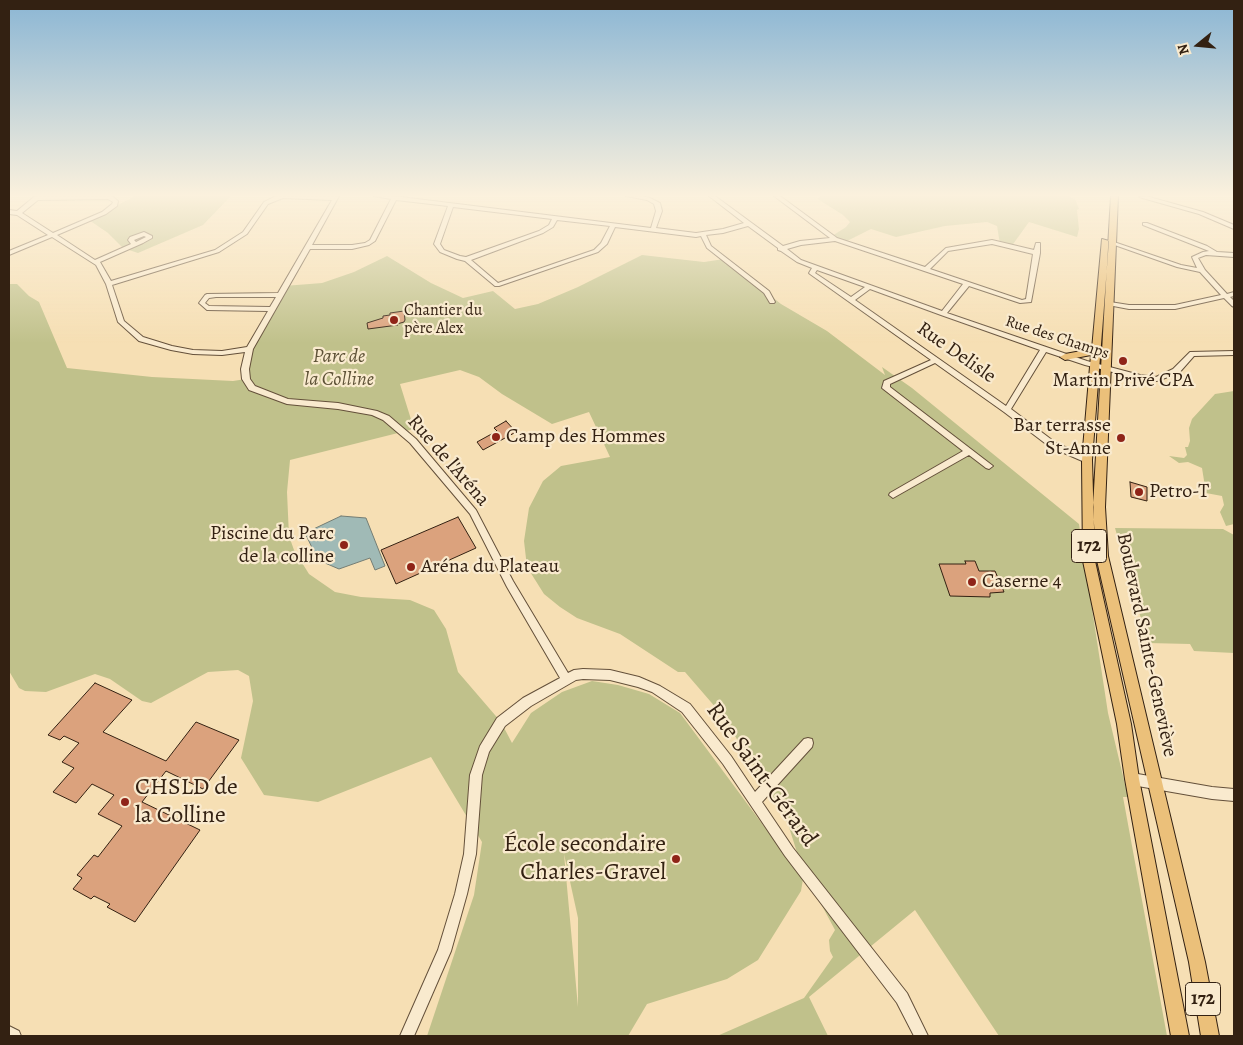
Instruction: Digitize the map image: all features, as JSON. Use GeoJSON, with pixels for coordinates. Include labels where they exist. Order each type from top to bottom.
{"type":"FeatureCollection","features":[{"type":"Feature","properties":{"kind":"main road","name":"Boulevard Sainte-Geneviève"},"geometry":{"type":"LineString","coordinates":[[1104,245],[1087,460],[1089,562],[1124,724],[1132,779],[1180,1036]]}},
{"type":"Feature","properties":{"kind":"main road","name":"Boulevard Sainte-Geneviève"},"geometry":{"type":"LineString","coordinates":[[1112,245],[1099,507],[1102,556],[1197,962],[1210,1036]]}},
{"type":"Feature","properties":{"kind":"main road"},"geometry":{"type":"LineString","coordinates":[[1065,357],[1095,351]]}},
{"type":"Feature","properties":{"kind":"street"},"geometry":{"type":"LineString","coordinates":[[9,253],[29,245]]}},
{"type":"Feature","properties":{"kind":"street"},"geometry":{"type":"LineString","coordinates":[[68,245],[95,262],[102,270],[109,284],[121,322],[141,338],[171,348],[193,352],[222,353],[249,349],[307,247],[352,247],[363,245]]}},
{"type":"Feature","properties":{"kind":"street"},"geometry":{"type":"LineString","coordinates":[[95,262],[135,245]]}},
{"type":"Feature","properties":{"kind":"street"},"geometry":{"type":"LineString","coordinates":[[109,284],[217,251],[226,245]]}},
{"type":"Feature","properties":{"kind":"street"},"geometry":{"type":"LineString","coordinates":[[437,245],[453,256],[467,259],[497,285],[596,251],[603,245]]}},
{"type":"Feature","properties":{"kind":"street"},"geometry":{"type":"LineString","coordinates":[[467,259],[506,245]]}},
{"type":"Feature","properties":{"kind":"street"},"geometry":{"type":"LineString","coordinates":[[708,245],[709,248],[767,292],[772,302]]}},
{"type":"Feature","properties":{"kind":"street"},"geometry":{"type":"LineString","coordinates":[[775,245],[787,254]]}},
{"type":"Feature","properties":{"kind":"street"},"geometry":{"type":"LineString","coordinates":[[780,249],[798,245]]}},
{"type":"Feature","properties":{"kind":"street"},"geometry":{"type":"LineString","coordinates":[[853,245],[1018,301],[1029,301],[1038,245]]}},
{"type":"Feature","properties":{"kind":"street"},"geometry":{"type":"LineString","coordinates":[[927,269],[946,250],[978,245]]}},
{"type":"Feature","properties":{"kind":"street"},"geometry":{"type":"LineString","coordinates":[[1003,245],[1037,253]]}},
{"type":"Feature","properties":{"kind":"street"},"geometry":{"type":"LineString","coordinates":[[1117,245],[1179,266],[1202,271]]}},
{"type":"Feature","properties":{"kind":"street"},"geometry":{"type":"LineString","coordinates":[[1199,245],[1216,254]]}},
{"type":"Feature","properties":{"kind":"street"},"geometry":{"type":"LineString","coordinates":[[1234,255],[1205,253],[1195,258],[1202,271],[1234,305]]}},
{"type":"Feature","properties":{"kind":"street","name":"Rue des Champs"},"geometry":{"type":"LineString","coordinates":[[787,254],[816,268],[1044,350],[1140,377],[1157,379],[1176,372],[1192,354],[1233,352]]}},
{"type":"Feature","properties":{"kind":"street","name":"Rue Delisle"},"geometry":{"type":"LineString","coordinates":[[816,268],[812,273],[1007,410],[1049,442],[1087,460]]}},
{"type":"Feature","properties":{"kind":"street"},"geometry":{"type":"LineString","coordinates":[[943,314],[967,284]]}},
{"type":"Feature","properties":{"kind":"street"},"geometry":{"type":"LineString","coordinates":[[852,300],[869,287]]}},
{"type":"Feature","properties":{"kind":"street"},"geometry":{"type":"LineString","coordinates":[[272,308],[207,308],[202,303],[207,296],[216,294],[279,296]]}},
{"type":"Feature","properties":{"kind":"street"},"geometry":{"type":"LineString","coordinates":[[1110,304],[1175,307],[1234,294]]}},
{"type":"Feature","properties":{"kind":"street","name":"Rue de l'Aréna"},"geometry":{"type":"LineString","coordinates":[[249,349],[245,369],[246,379],[252,388],[287,401],[364,410],[386,418],[412,441],[474,512],[510,584],[567,680]]}},
{"type":"Feature","properties":{"kind":"street"},"geometry":{"type":"LineString","coordinates":[[1007,410],[1044,350]]}},
{"type":"Feature","properties":{"kind":"street"},"geometry":{"type":"LineString","coordinates":[[936,360],[887,383],[886,388],[989,466]]}},
{"type":"Feature","properties":{"kind":"street"},"geometry":{"type":"LineString","coordinates":[[893,495],[968,451]]}},
{"type":"Feature","properties":{"kind":"street","name":"Rue Saint-Gérard"},"geometry":{"type":"LineString","coordinates":[[407,1036],[444,951],[461,894],[470,854],[476,775],[484,750],[501,722],[527,702],[574,675],[583,674],[610,675],[638,682],[665,694],[689,712],[727,760],[803,871],[902,998],[921,1036]]}},
{"type":"Feature","properties":{"kind":"street"},"geometry":{"type":"LineString","coordinates":[[754,802],[808,743]]}},
{"type":"Feature","properties":{"kind":"street"},"geometry":{"type":"LineString","coordinates":[[1132,779],[1154,784],[1234,795]]}},
{"type":"Feature","properties":{"kind":"street"},"geometry":{"type":"LineString","coordinates":[[9,1033],[14,1036]]}},
{"type":"Feature","properties":{"kind":"green space"},"geometry":{"type":"Polygon","coordinates":[[[120,245],[157,245],[138,253],[123,248],[120,245]]]}},
{"type":"Feature","properties":{"kind":"green space","name":"Parc de la Colline"},"geometry":{"type":"Polygon","coordinates":[[[642,255],[704,262],[724,259],[781,304],[827,331],[885,375],[882,367],[912,388],[1079,524],[1108,713],[1128,797],[1123,797],[1167,1036],[999,1036],[915,910],[809,997],[828,1036],[717,1036],[804,998],[833,957],[830,951],[829,940],[835,930],[820,902],[807,884],[788,824],[723,716],[685,672],[678,672],[620,634],[577,618],[560,607],[544,594],[527,567],[524,541],[529,508],[543,481],[561,466],[610,457],[589,412],[552,424],[502,394],[479,377],[460,370],[400,384],[414,429],[290,460],[287,492],[289,536],[294,550],[309,574],[335,592],[361,597],[410,600],[434,610],[446,629],[458,672],[501,722],[512,743],[531,713],[562,692],[592,681],[618,685],[649,694],[680,713],[803,879],[801,891],[758,960],[727,979],[647,1004],[628,1036],[427,1036],[474,895],[482,842],[431,757],[318,802],[264,795],[241,758],[253,701],[249,676],[238,670],[208,672],[151,703],[142,701],[110,679],[95,674],[46,692],[25,691],[19,688],[9,671],[9,284],[17,284],[29,296],[39,302],[67,368],[152,377],[233,381],[246,379],[249,349],[284,286],[322,283],[354,272],[387,256],[431,283],[463,298],[493,291],[515,309],[538,304],[578,287],[642,255]],[[564,854],[578,1007],[578,918],[564,854]]]}},
{"type":"Feature","properties":{"kind":"green space"},"geometry":{"type":"Polygon","coordinates":[[[1234,391],[1234,524],[1226,526],[1220,512],[1224,505],[1222,496],[1206,493],[1202,468],[1188,462],[1179,463],[1169,456],[1184,458],[1187,455],[1185,447],[1188,447],[1190,441],[1189,428],[1192,419],[1215,394],[1234,391]]]}},
{"type":"Feature","properties":{"kind":"green space"},"geometry":{"type":"Polygon","coordinates":[[[1115,528],[1223,529],[1234,535],[1234,653],[1194,651],[1190,644],[1148,643],[1115,528]]]}},
{"type":"Feature","properties":{"kind":"water","name":"Piscine du Parc de la colline"},"geometry":{"type":"Polygon","coordinates":[[[341,516],[366,518],[385,566],[375,570],[370,558],[339,569],[318,560],[305,533],[341,516]]]}},
{"type":"Feature","properties":{"kind":"building","name":"Chantier du père Alex"},"geometry":{"type":"Polygon","coordinates":[[[404,311],[405,320],[398,325],[368,329],[367,323],[390,315],[390,313],[404,311]]]}},
{"type":"Feature","properties":{"kind":"building","name":"Camp des Hommes"},"geometry":{"type":"Polygon","coordinates":[[[506,421],[516,432],[483,450],[477,442],[497,431],[494,428],[506,421]]]}},
{"type":"Feature","properties":{"kind":"building","name":"Petro-T"},"geometry":{"type":"Polygon","coordinates":[[[1130,482],[1147,487],[1147,501],[1131,497],[1130,482]]]}},
{"type":"Feature","properties":{"kind":"building","name":"Aréna du Plateau"},"geometry":{"type":"Polygon","coordinates":[[[458,517],[476,548],[396,584],[381,550],[458,517]]]}},
{"type":"Feature","properties":{"kind":"building","name":"Caserne 4"},"geometry":{"type":"Polygon","coordinates":[[[965,561],[975,561],[979,571],[995,571],[1004,592],[990,593],[990,597],[950,596],[939,564],[966,564],[965,561]]]}},
{"type":"Feature","properties":{"kind":"building","name":"CHSLD de la Colline"},"geometry":{"type":"Polygon","coordinates":[[[95,683],[132,700],[103,732],[166,761],[196,722],[239,740],[203,789],[166,771],[142,802],[200,830],[135,922],[107,907],[110,904],[94,896],[91,899],[73,889],[82,878],[77,875],[94,855],[98,857],[122,826],[98,814],[114,795],[92,784],[76,803],[53,792],[74,768],[62,762],[79,743],[64,736],[60,740],[48,735],[95,683]]]}},
{"type":"Feature","properties":{"kind":"place","name":"Chantier du père Alex"},"geometry":{"type":"Point","coordinates":[394,320]}},
{"type":"Feature","properties":{"kind":"place","name":"Martin Privé CPA"},"geometry":{"type":"Point","coordinates":[1123,361]}},
{"type":"Feature","properties":{"kind":"place","name":"Camp des Hommes"},"geometry":{"type":"Point","coordinates":[496,437]}},
{"type":"Feature","properties":{"kind":"place","name":"Bar terrasse St-Anne"},"geometry":{"type":"Point","coordinates":[1121,438]}},
{"type":"Feature","properties":{"kind":"place","name":"Petro-T"},"geometry":{"type":"Point","coordinates":[1139,492]}},
{"type":"Feature","properties":{"kind":"place","name":"Piscine du Parc de la colline"},"geometry":{"type":"Point","coordinates":[344,545]}},
{"type":"Feature","properties":{"kind":"place","name":"Aréna du Plateau"},"geometry":{"type":"Point","coordinates":[411,567]}},
{"type":"Feature","properties":{"kind":"place","name":"Caserne 4"},"geometry":{"type":"Point","coordinates":[972,582]}},
{"type":"Feature","properties":{"kind":"place","name":"CHSLD de la Colline"},"geometry":{"type":"Point","coordinates":[125,802]}},
{"type":"Feature","properties":{"kind":"place","name":"École secondaire Charles-Gravel"},"geometry":{"type":"Point","coordinates":[676,859]}}]}
